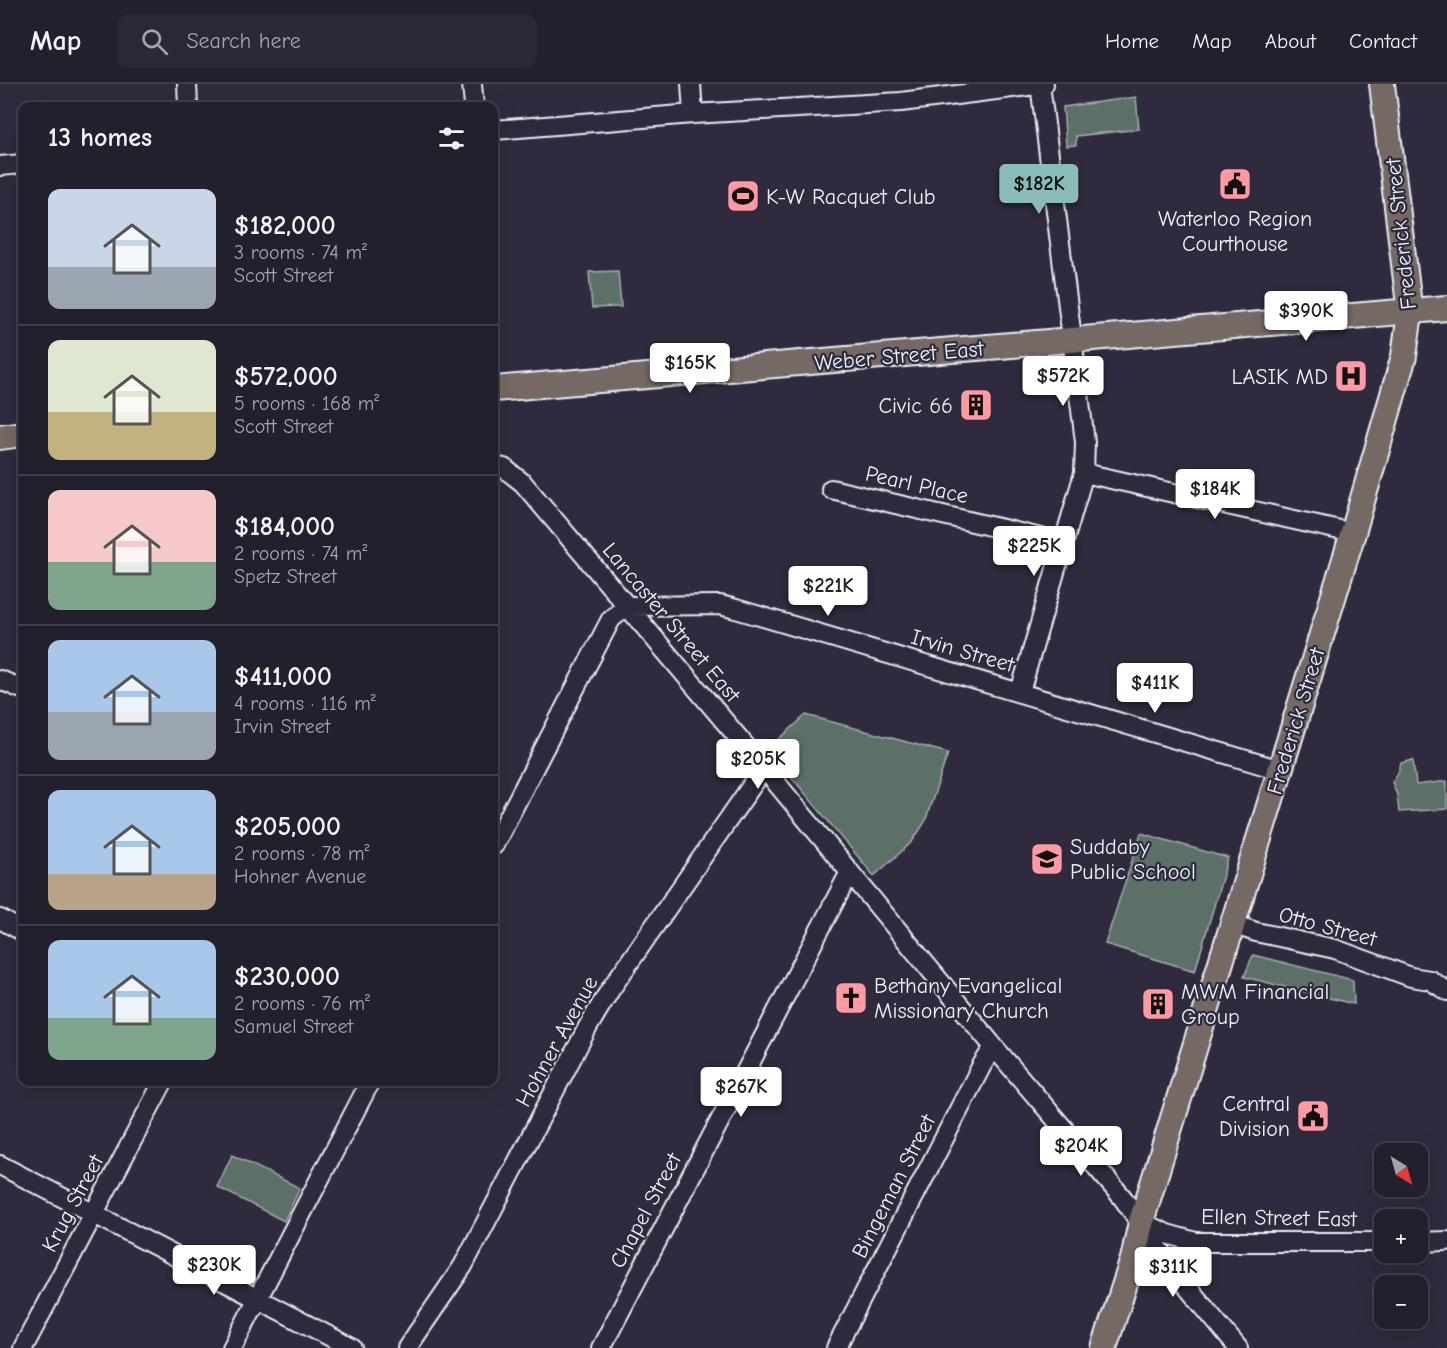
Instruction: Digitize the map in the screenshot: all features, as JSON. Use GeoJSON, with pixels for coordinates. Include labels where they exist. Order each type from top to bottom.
{"type":"FeatureCollection","features":[{"type":"Feature","properties":{"kind":"main road","name":"Frederick Street"},"geometry":{"type":"LineString","coordinates":[[1104,1348],[1353,533],[1404,356],[1410,313],[1382,84]]}},
{"type":"Feature","properties":{"kind":"main road","name":"Weber Street East"},"geometry":{"type":"LineString","coordinates":[[498,389],[1410,313],[1447,308]]}},
{"type":"Feature","properties":{"kind":"main road"},"geometry":{"type":"LineString","coordinates":[[0,437],[18,435]]}},
{"type":"Feature","properties":{"kind":"street"},"geometry":{"type":"LineString","coordinates":[[187,84],[189,102]]}},
{"type":"Feature","properties":{"kind":"street"},"geometry":{"type":"LineString","coordinates":[[472,84],[474,102]]}},
{"type":"Feature","properties":{"kind":"street"},"geometry":{"type":"LineString","coordinates":[[691,84],[693,114]]}},
{"type":"Feature","properties":{"kind":"street"},"geometry":{"type":"LineString","coordinates":[[498,130],[693,114],[901,102],[1041,84],[1074,340],[1085,442],[1084,473],[1020,692]]}},
{"type":"Feature","properties":{"kind":"street"},"geometry":{"type":"LineString","coordinates":[[0,166],[18,164]]}},
{"type":"Feature","properties":{"kind":"street","name":"Lancaster Street East"},"geometry":{"type":"LineString","coordinates":[[498,467],[504,468],[523,483],[764,768],[994,1047],[1122,1197],[1179,1277],[1238,1348]]}},
{"type":"Feature","properties":{"kind":"street"},"geometry":{"type":"LineString","coordinates":[[1084,473],[1353,533]]}},
{"type":"Feature","properties":{"kind":"street","name":"Pearl Place"},"geometry":{"type":"LineString","coordinates":[[831,489],[1063,543]]}},
{"type":"Feature","properties":{"kind":"street","name":"Irvin Street"},"geometry":{"type":"LineString","coordinates":[[627,606],[720,605],[1280,770]]}},
{"type":"Feature","properties":{"kind":"street"},"geometry":{"type":"LineString","coordinates":[[498,837],[611,619],[627,606]]}},
{"type":"Feature","properties":{"kind":"street"},"geometry":{"type":"LineString","coordinates":[[0,680],[18,687]]}},
{"type":"Feature","properties":{"kind":"street","name":"Hohner Avenue"},"geometry":{"type":"LineString","coordinates":[[407,1348],[463,1266],[589,1025],[610,990],[764,768]]}},
{"type":"Feature","properties":{"kind":"street","name":"Chapel Street"},"geometry":{"type":"LineString","coordinates":[[601,1348],[850,872]]}},
{"type":"Feature","properties":{"kind":"street"},"geometry":{"type":"LineString","coordinates":[[0,919],[18,929]]}},
{"type":"Feature","properties":{"kind":"street","name":"Otto Street"},"geometry":{"type":"LineString","coordinates":[[1232,924],[1256,932],[1335,950],[1411,976],[1430,980],[1447,991]]}},
{"type":"Feature","properties":{"kind":"street","name":"Otto Street"},"geometry":{"type":"LineString","coordinates":[[1411,976],[1440,997],[1447,998]]}},
{"type":"Feature","properties":{"kind":"street","name":"Bingeman Street"},"geometry":{"type":"LineString","coordinates":[[836,1348],[982,1065],[994,1047]]}},
{"type":"Feature","properties":{"kind":"street","name":"Krug Street"},"geometry":{"type":"LineString","coordinates":[[23,1348],[161,1086]]}},
{"type":"Feature","properties":{"kind":"street"},"geometry":{"type":"LineString","coordinates":[[232,1348],[368,1086]]}},
{"type":"Feature","properties":{"kind":"street"},"geometry":{"type":"LineString","coordinates":[[0,1165],[352,1348]]}},
{"type":"Feature","properties":{"kind":"street","name":"Ellen Street East"},"geometry":{"type":"LineString","coordinates":[[1141,1222],[1167,1234],[1196,1242],[1374,1242]]}},
{"type":"Feature","properties":{"kind":"street"},"geometry":{"type":"LineString","coordinates":[[1428,1242],[1447,1241]]}},
{"type":"Feature","properties":{"kind":"street"},"geometry":{"type":"LineString","coordinates":[[1179,1277],[1179,1260],[1182,1251],[1196,1242]]}},
{"type":"Feature","properties":{"kind":"green space"},"geometry":{"type":"Polygon","coordinates":[[[1136,97],[1139,129],[1076,136],[1076,145],[1066,146],[1063,107],[1136,97]]]}},
{"type":"Feature","properties":{"kind":"green space"},"geometry":{"type":"Polygon","coordinates":[[[618,271],[621,307],[592,308],[589,272],[618,271]]]}},
{"type":"Feature","properties":{"kind":"green space"},"geometry":{"type":"Polygon","coordinates":[[[806,715],[948,753],[925,822],[912,842],[874,876],[768,749],[806,715]]]}},
{"type":"Feature","properties":{"kind":"green space"},"geometry":{"type":"Polygon","coordinates":[[[1413,760],[1416,785],[1447,781],[1447,809],[1399,812],[1397,795],[1392,782],[1401,763],[1413,760]]]}},
{"type":"Feature","properties":{"kind":"green space"},"geometry":{"type":"Polygon","coordinates":[[[1141,833],[1228,858],[1195,971],[1105,944],[1141,833]]]}},
{"type":"Feature","properties":{"kind":"green space"},"geometry":{"type":"Polygon","coordinates":[[[1253,955],[1353,980],[1354,1004],[1244,977],[1253,955]]]}},
{"type":"Feature","properties":{"kind":"green space"},"geometry":{"type":"Polygon","coordinates":[[[232,1155],[300,1188],[284,1221],[217,1187],[232,1155]]]}},
{"type":"Feature","properties":{"kind":"place","name":"Waterloo Region Courthouse"},"geometry":{"type":"Point","coordinates":[1235,184]}},
{"type":"Feature","properties":{"kind":"place","name":"K-W Racquet Club"},"geometry":{"type":"Point","coordinates":[743,196]}},
{"type":"Feature","properties":{"kind":"place","name":"LASIK MD"},"geometry":{"type":"Point","coordinates":[1351,376]}},
{"type":"Feature","properties":{"kind":"place","name":"Civic 66"},"geometry":{"type":"Point","coordinates":[976,405]}},
{"type":"Feature","properties":{"kind":"place","name":"Suddaby Public School"},"geometry":{"type":"Point","coordinates":[1047,859]}},
{"type":"Feature","properties":{"kind":"place","name":"Bethany Evangelical Missionary Church"},"geometry":{"type":"Point","coordinates":[851,998]}},
{"type":"Feature","properties":{"kind":"place","name":"MWM Financial Group"},"geometry":{"type":"Point","coordinates":[1158,1004]}},
{"type":"Feature","properties":{"kind":"place","name":"Central Division"},"geometry":{"type":"Point","coordinates":[1313,1116]}}]}
